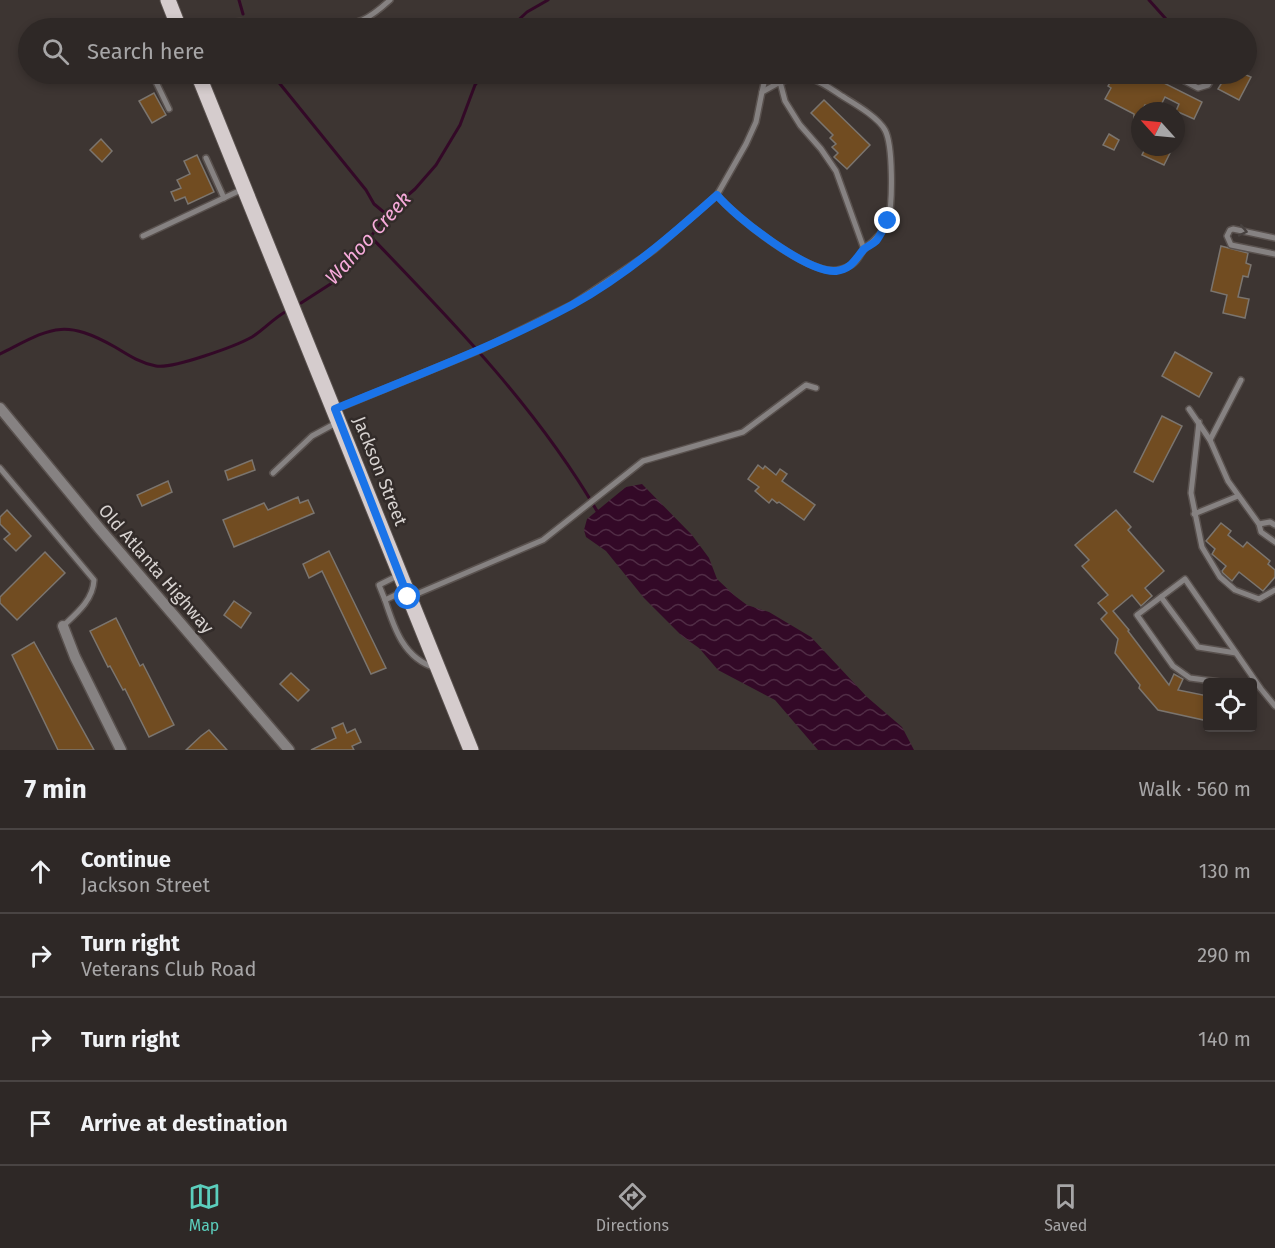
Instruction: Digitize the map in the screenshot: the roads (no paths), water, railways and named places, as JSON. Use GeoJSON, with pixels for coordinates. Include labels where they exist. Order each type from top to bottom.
{"type":"FeatureCollection","features":[{"type":"Feature","properties":{"kind":"main road"},"geometry":{"type":"LineString","coordinates":[[168,0],[175,18]]}},
{"type":"Feature","properties":{"kind":"main road","name":"Jackson Street"},"geometry":{"type":"LineString","coordinates":[[202,84],[471,750]]}},
{"type":"Feature","properties":{"kind":"street","name":"Old Atlanta Highway"},"geometry":{"type":"LineString","coordinates":[[0,408],[99,528],[290,750]]}},
{"type":"Feature","properties":{"kind":"street"},"geometry":{"type":"LineString","coordinates":[[63,626],[75,657],[121,750]]}},
{"type":"Feature","properties":{"kind":"lane"},"geometry":{"type":"LineString","coordinates":[[368,18],[390,0]]}},
{"type":"Feature","properties":{"kind":"lane"},"geometry":{"type":"LineString","coordinates":[[157,84],[169,109]]}},
{"type":"Feature","properties":{"kind":"lane"},"geometry":{"type":"LineString","coordinates":[[273,473],[337,415],[482,349],[573,304],[654,250],[717,195],[756,122],[764,84]]}},
{"type":"Feature","properties":{"kind":"lane"},"geometry":{"type":"LineString","coordinates":[[762,92],[776,84]]}},
{"type":"Feature","properties":{"kind":"lane"},"geometry":{"type":"LineString","coordinates":[[781,84],[785,101],[795,117],[836,171],[864,249]]}},
{"type":"Feature","properties":{"kind":"lane"},"geometry":{"type":"LineString","coordinates":[[717,195],[727,207],[794,257],[822,269],[837,271],[853,264],[864,249],[875,241],[888,221],[892,165],[885,130],[867,112],[821,84]]}},
{"type":"Feature","properties":{"kind":"lane"},"geometry":{"type":"LineString","coordinates":[[1190,84],[1198,88],[1209,84]]}},
{"type":"Feature","properties":{"kind":"lane"},"geometry":{"type":"LineString","coordinates":[[206,158],[224,198]]}},
{"type":"Feature","properties":{"kind":"lane"},"geometry":{"type":"LineString","coordinates":[[143,236],[244,188]]}},
{"type":"Feature","properties":{"kind":"lane"},"geometry":{"type":"LineString","coordinates":[[1275,238],[1233,229],[1227,236],[1231,245],[1275,254]]}},
{"type":"Feature","properties":{"kind":"lane"},"geometry":{"type":"LineString","coordinates":[[1210,440],[1241,380]]}},
{"type":"Feature","properties":{"kind":"lane"},"geometry":{"type":"LineString","coordinates":[[385,600],[407,594],[543,540],[643,461],[743,432],[806,385],[816,388]]}},
{"type":"Feature","properties":{"kind":"lane"},"geometry":{"type":"LineString","coordinates":[[1190,409],[1210,440],[1228,481],[1259,524],[1261,532],[1275,542]]}},
{"type":"Feature","properties":{"kind":"lane"},"geometry":{"type":"LineString","coordinates":[[1199,422],[1191,494],[1202,547],[1220,577],[1235,590],[1259,599],[1275,590]]}},
{"type":"Feature","properties":{"kind":"lane"},"geometry":{"type":"LineString","coordinates":[[0,468],[94,580],[94,586],[84,606],[63,626]]}},
{"type":"Feature","properties":{"kind":"lane"},"geometry":{"type":"LineString","coordinates":[[1194,514],[1238,496]]}},
{"type":"Feature","properties":{"kind":"lane"},"geometry":{"type":"LineString","coordinates":[[1259,524],[1270,522],[1275,525]]}},
{"type":"Feature","properties":{"kind":"lane"},"geometry":{"type":"LineString","coordinates":[[400,574],[379,585],[395,631],[401,642],[423,665],[437,669]]}},
{"type":"Feature","properties":{"kind":"lane"},"geometry":{"type":"LineString","coordinates":[[1203,680],[1190,678],[1173,666],[1137,615],[1185,579],[1275,706]]}},
{"type":"Feature","properties":{"kind":"lane"},"geometry":{"type":"LineString","coordinates":[[1161,597],[1198,647],[1236,653]]}},
{"type":"Feature","properties":{"kind":"lane"},"geometry":{"type":"LineString","coordinates":[[1257,689],[1261,689]]}},
{"type":"Feature","properties":{"kind":"water"},"geometry":{"type":"Polygon","coordinates":[[[642,484],[692,535],[709,558],[717,579],[747,605],[769,612],[811,637],[867,697],[902,727],[914,750],[818,750],[775,700],[718,670],[699,648],[682,636],[644,598],[606,551],[586,537],[584,530],[587,519],[626,487],[642,484]]]}},
{"type":"Feature","properties":{"kind":"waterway"},"geometry":{"type":"LineString","coordinates":[[239,0],[243,14]]}},
{"type":"Feature","properties":{"kind":"waterway","name":"Wahoo Creek"},"geometry":{"type":"LineString","coordinates":[[521,18],[548,0]]}},
{"type":"Feature","properties":{"kind":"waterway"},"geometry":{"type":"LineString","coordinates":[[1149,0],[1165,18]]}},
{"type":"Feature","properties":{"kind":"waterway"},"geometry":{"type":"LineString","coordinates":[[280,84],[366,190],[374,204],[386,214]]}},
{"type":"Feature","properties":{"kind":"waterway","name":"Wahoo Creek"},"geometry":{"type":"LineString","coordinates":[[301,303],[332,283],[362,250],[386,214],[415,189],[436,165],[460,125],[476,84]]}},
{"type":"Feature","properties":{"kind":"waterway"},"geometry":{"type":"LineString","coordinates":[[371,237],[463,334],[521,401],[573,473],[597,511]]}},
{"type":"Feature","properties":{"kind":"waterway","name":"Wahoo Creek"},"geometry":{"type":"LineString","coordinates":[[0,354],[44,333],[69,329],[97,338],[145,363],[164,366],[204,356],[244,341],[285,312]]}}]}
